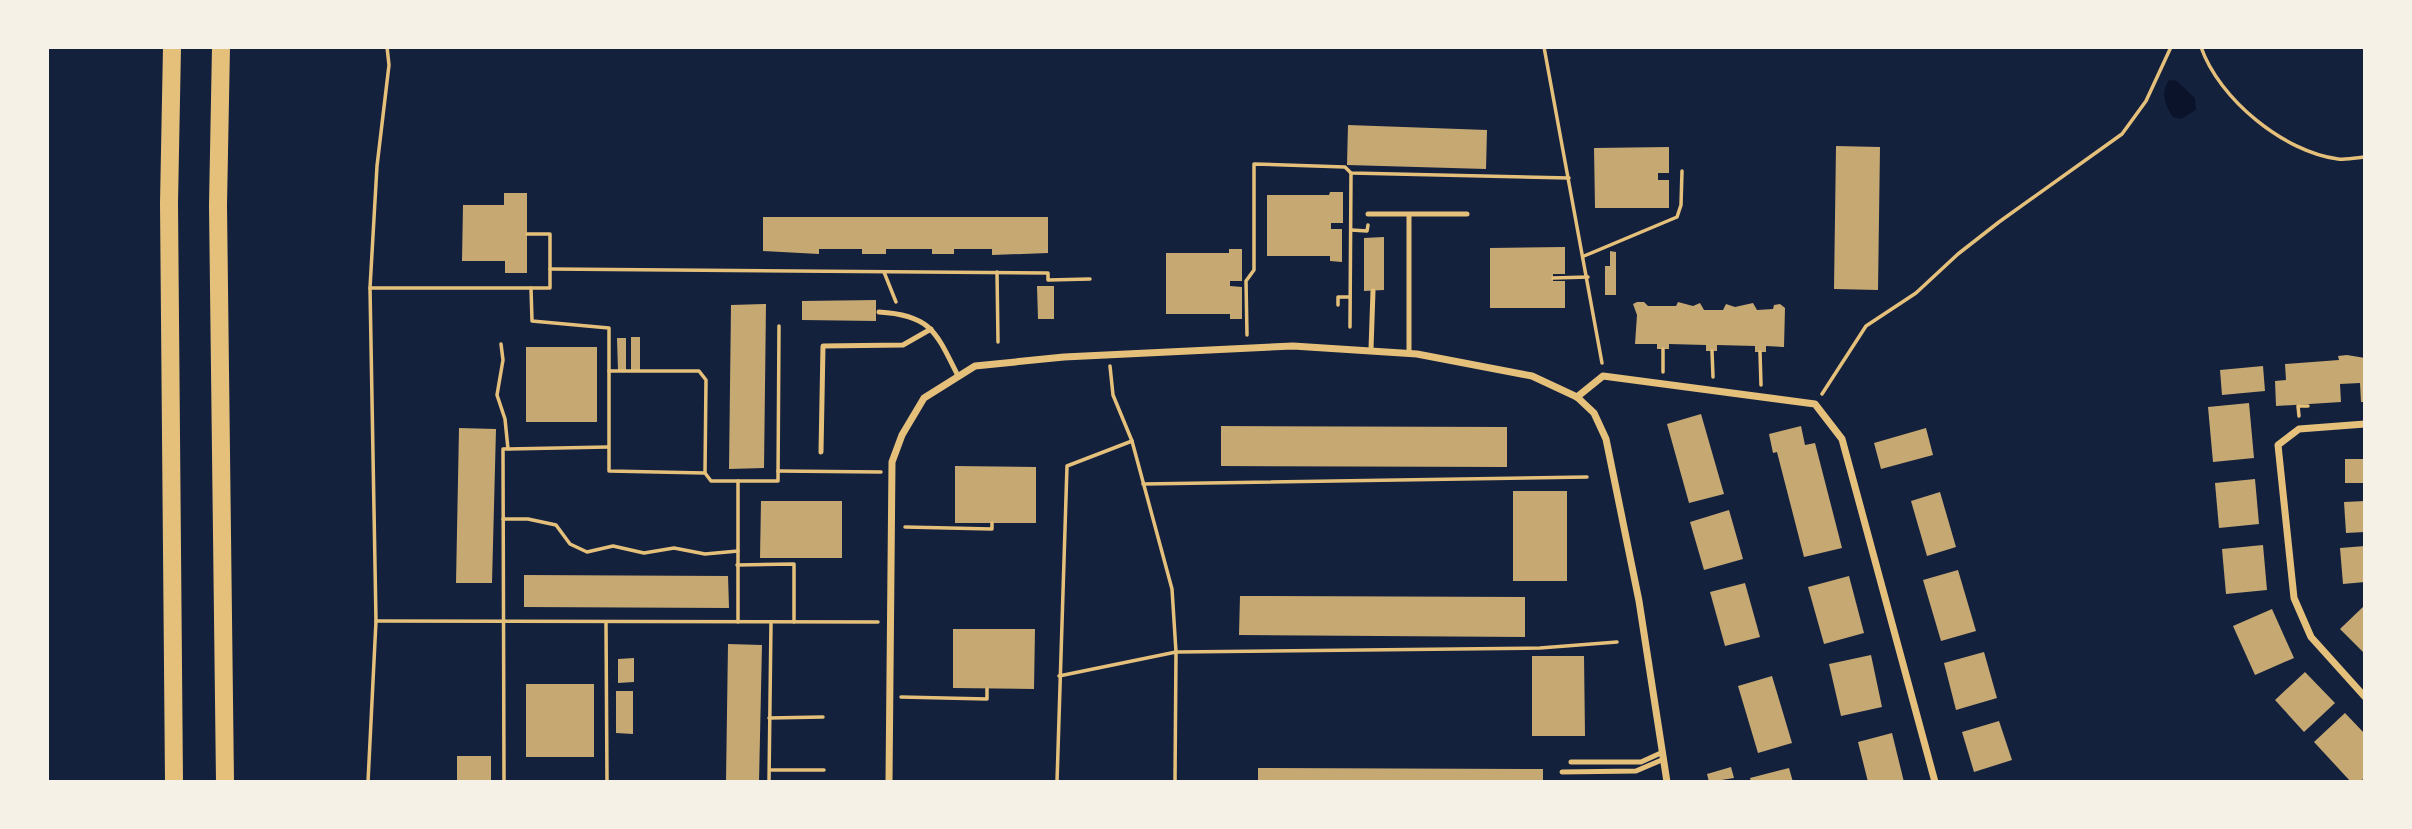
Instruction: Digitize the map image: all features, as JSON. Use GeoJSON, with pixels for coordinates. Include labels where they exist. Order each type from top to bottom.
{"type":"FeatureCollection","features":[{"type":"Feature","properties":{"kind":"highway"},"geometry":{"type":"LineString","coordinates":[[172,47],[169,203],[174,782]]}},
{"type":"Feature","properties":{"kind":"highway"},"geometry":{"type":"LineString","coordinates":[[222,47],[218,205],[225,782]]}},
{"type":"Feature","properties":{"kind":"street"},"geometry":{"type":"LineString","coordinates":[[889,782],[892,472],[901,435],[913,411],[924,398],[975,366],[1109,354],[1293,346],[1409,353],[1532,376],[1577,397],[1594,413],[1611,455],[1634,573],[1667,782]]}},
{"type":"Feature","properties":{"kind":"street"},"geometry":{"type":"LineString","coordinates":[[1577,397],[1603,376],[1815,404],[1842,439],[1935,782]]}},
{"type":"Feature","properties":{"kind":"street"},"geometry":{"type":"LineString","coordinates":[[2365,424],[2299,429],[2278,445],[2294,598],[2311,637],[2365,697]]}},
{"type":"Feature","properties":{"kind":"lane"},"geometry":{"type":"LineString","coordinates":[[1368,214],[1467,214]]}},
{"type":"Feature","properties":{"kind":"lane"},"geometry":{"type":"LineString","coordinates":[[1409,215],[1409,353]]}},
{"type":"Feature","properties":{"kind":"lane"},"geometry":{"type":"LineString","coordinates":[[1371,349],[1373,291]]}},
{"type":"Feature","properties":{"kind":"lane"},"geometry":{"type":"LineString","coordinates":[[879,312],[908,314],[931,329],[958,376]]}},
{"type":"Feature","properties":{"kind":"lane"},"geometry":{"type":"LineString","coordinates":[[821,452],[823,346],[904,345],[931,329]]}},
{"type":"Feature","properties":{"kind":"lane"},"geometry":{"type":"LineString","coordinates":[[1571,762],[1641,762],[1664,755]]}},
{"type":"Feature","properties":{"kind":"lane"},"geometry":{"type":"LineString","coordinates":[[1562,772],[1636,771],[1664,755]]}},
{"type":"Feature","properties":{"kind":"path"},"geometry":{"type":"LineString","coordinates":[[368,782],[376,621],[370,288],[377,166],[389,65],[387,47]]}},
{"type":"Feature","properties":{"kind":"path"},"geometry":{"type":"LineString","coordinates":[[1544,47],[1600,337],[1603,376]]}},
{"type":"Feature","properties":{"kind":"path"},"geometry":{"type":"LineString","coordinates":[[1815,404],[1866,326],[1916,293],[1958,254],[1999,222],[2122,134],[2146,101],[2171,47]]}},
{"type":"Feature","properties":{"kind":"path"},"geometry":{"type":"LineString","coordinates":[[2201,47],[2229,92],[2245,112],[2260,123],[2304,150],[2340,160],[2365,157]]}},
{"type":"Feature","properties":{"kind":"path"},"geometry":{"type":"LineString","coordinates":[[1247,348],[1246,281],[1254,270],[1254,164],[1345,167],[1350,173],[1350,327]]}},
{"type":"Feature","properties":{"kind":"path"},"geometry":{"type":"LineString","coordinates":[[1584,256],[1676,217],[1681,205],[1682,171]]}},
{"type":"Feature","properties":{"kind":"path"},"geometry":{"type":"LineString","coordinates":[[1350,173],[1569,178]]}},
{"type":"Feature","properties":{"kind":"path"},"geometry":{"type":"LineString","coordinates":[[370,288],[550,288],[550,234],[527,234]]}},
{"type":"Feature","properties":{"kind":"path"},"geometry":{"type":"LineString","coordinates":[[550,269],[997,272],[1048,273],[1048,280],[1090,279]]}},
{"type":"Feature","properties":{"kind":"path"},"geometry":{"type":"LineString","coordinates":[[884,272],[900,313]]}},
{"type":"Feature","properties":{"kind":"path"},"geometry":{"type":"LineString","coordinates":[[997,272],[998,342]]}},
{"type":"Feature","properties":{"kind":"path"},"geometry":{"type":"LineString","coordinates":[[1553,278],[1588,277]]}},
{"type":"Feature","properties":{"kind":"path"},"geometry":{"type":"LineString","coordinates":[[531,288],[532,321],[609,328],[608,471],[705,472]]}},
{"type":"Feature","properties":{"kind":"path"},"geometry":{"type":"LineString","coordinates":[[1338,305],[1338,297],[1350,297]]}},
{"type":"Feature","properties":{"kind":"path"},"geometry":{"type":"LineString","coordinates":[[609,372],[699,371],[706,380],[705,472],[710,481],[778,481],[779,326]]}},
{"type":"Feature","properties":{"kind":"path"},"geometry":{"type":"LineString","coordinates":[[501,344],[503,360],[497,395],[505,419],[508,449]]}},
{"type":"Feature","properties":{"kind":"path"},"geometry":{"type":"LineString","coordinates":[[1663,349],[1663,384]]}},
{"type":"Feature","properties":{"kind":"path"},"geometry":{"type":"LineString","coordinates":[[1712,351],[1713,391]]}},
{"type":"Feature","properties":{"kind":"path"},"geometry":{"type":"LineString","coordinates":[[1760,352],[1761,397]]}},
{"type":"Feature","properties":{"kind":"path"},"geometry":{"type":"LineString","coordinates":[[1109,354],[1113,395],[1132,441],[1172,589],[1176,652],[1175,782]]}},
{"type":"Feature","properties":{"kind":"path"},"geometry":{"type":"LineString","coordinates":[[2298,406],[2308,406]]}},
{"type":"Feature","properties":{"kind":"path"},"geometry":{"type":"LineString","coordinates":[[1057,782],[1067,466],[1132,441]]}},
{"type":"Feature","properties":{"kind":"path"},"geometry":{"type":"LineString","coordinates":[[504,782],[503,449],[608,447]]}},
{"type":"Feature","properties":{"kind":"path"},"geometry":{"type":"LineString","coordinates":[[778,471],[892,472]]}},
{"type":"Feature","properties":{"kind":"path"},"geometry":{"type":"LineString","coordinates":[[1143,484],[1587,477]]}},
{"type":"Feature","properties":{"kind":"path"},"geometry":{"type":"LineString","coordinates":[[737,622],[738,481]]}},
{"type":"Feature","properties":{"kind":"path"},"geometry":{"type":"LineString","coordinates":[[503,519],[528,519],[556,525],[570,544],[587,552],[613,547],[644,553],[674,548],[705,555],[738,551]]}},
{"type":"Feature","properties":{"kind":"path"},"geometry":{"type":"LineString","coordinates":[[890,526],[992,529],[992,523]]}},
{"type":"Feature","properties":{"kind":"path"},"geometry":{"type":"LineString","coordinates":[[737,565],[794,564],[794,622]]}},
{"type":"Feature","properties":{"kind":"path"},"geometry":{"type":"LineString","coordinates":[[376,621],[890,622]]}},
{"type":"Feature","properties":{"kind":"path"},"geometry":{"type":"LineString","coordinates":[[769,782],[771,622]]}},
{"type":"Feature","properties":{"kind":"path"},"geometry":{"type":"LineString","coordinates":[[606,623],[607,782]]}},
{"type":"Feature","properties":{"kind":"path"},"geometry":{"type":"LineString","coordinates":[[1059,676],[1176,652],[1540,648],[1617,642]]}},
{"type":"Feature","properties":{"kind":"path"},"geometry":{"type":"LineString","coordinates":[[889,697],[987,699],[988,689]]}},
{"type":"Feature","properties":{"kind":"path"},"geometry":{"type":"LineString","coordinates":[[769,718],[823,717]]}},
{"type":"Feature","properties":{"kind":"path"},"geometry":{"type":"LineString","coordinates":[[769,770],[824,770]]}},
{"type":"Feature","properties":{"kind":"water"},"geometry":{"type":"Polygon","coordinates":[[[2169,80],[2177,81],[2195,98],[2196,110],[2181,119],[2173,117],[2166,103],[2164,94],[2169,80]]]}},
{"type":"Feature","properties":{"kind":"building"},"geometry":{"type":"Polygon","coordinates":[[[1348,125],[1487,130],[1486,169],[1347,165],[1348,125]]]}},
{"type":"Feature","properties":{"kind":"building"},"geometry":{"type":"Polygon","coordinates":[[[1836,146],[1880,147],[1878,290],[1834,289],[1836,146]]]}},
{"type":"Feature","properties":{"kind":"building"},"geometry":{"type":"Polygon","coordinates":[[[1669,147],[1669,173],[1658,173],[1658,180],[1669,180],[1669,208],[1595,208],[1594,148],[1669,147]]]}},
{"type":"Feature","properties":{"kind":"building"},"geometry":{"type":"Polygon","coordinates":[[[1330,192],[1343,192],[1343,223],[1331,223],[1331,229],[1342,229],[1342,262],[1330,261],[1330,256],[1267,256],[1267,195],[1329,195],[1330,192]]]}},
{"type":"Feature","properties":{"kind":"building"},"geometry":{"type":"Polygon","coordinates":[[[504,193],[527,193],[527,273],[505,273],[505,261],[462,261],[463,205],[504,205],[504,193]]]}},
{"type":"Feature","properties":{"kind":"building"},"geometry":{"type":"Polygon","coordinates":[[[763,217],[1048,217],[1048,253],[992,255],[992,249],[954,249],[954,254],[932,254],[932,249],[886,249],[886,254],[862,254],[862,249],[819,249],[819,254],[763,251],[763,217]]]}},
{"type":"Feature","properties":{"kind":"building"},"geometry":{"type":"Polygon","coordinates":[[[1384,237],[1384,290],[1364,291],[1364,238],[1384,237]]]}},
{"type":"Feature","properties":{"kind":"building"},"geometry":{"type":"Polygon","coordinates":[[[1565,247],[1565,274],[1553,274],[1553,281],[1565,281],[1565,308],[1490,308],[1490,248],[1565,247]]]}},
{"type":"Feature","properties":{"kind":"building"},"geometry":{"type":"Polygon","coordinates":[[[1229,249],[1242,249],[1242,281],[1230,281],[1230,286],[1242,287],[1242,319],[1230,319],[1230,314],[1166,314],[1166,253],[1229,253],[1229,249]]]}},
{"type":"Feature","properties":{"kind":"building"},"geometry":{"type":"Polygon","coordinates":[[[1610,251],[1616,252],[1616,295],[1605,295],[1605,266],[1610,266],[1610,251]]]}},
{"type":"Feature","properties":{"kind":"building"},"geometry":{"type":"Polygon","coordinates":[[[1037,286],[1054,286],[1054,319],[1038,319],[1037,286]]]}},
{"type":"Feature","properties":{"kind":"building"},"geometry":{"type":"Polygon","coordinates":[[[876,300],[876,321],[802,320],[802,301],[876,300]]]}},
{"type":"Feature","properties":{"kind":"building"},"geometry":{"type":"Polygon","coordinates":[[[1644,302],[1648,306],[1676,306],[1678,302],[1693,306],[1700,303],[1704,310],[1723,310],[1726,304],[1735,307],[1753,303],[1757,310],[1773,309],[1774,305],[1780,304],[1785,308],[1784,347],[1766,346],[1766,352],[1755,352],[1755,346],[1717,345],[1717,351],[1706,351],[1706,345],[1669,344],[1669,349],[1657,349],[1657,344],[1635,344],[1637,315],[1633,304],[1644,302]]]}},
{"type":"Feature","properties":{"kind":"building"},"geometry":{"type":"Polygon","coordinates":[[[766,304],[764,468],[729,469],[731,305],[766,304]]]}},
{"type":"Feature","properties":{"kind":"building"},"geometry":{"type":"Polygon","coordinates":[[[631,337],[640,337],[640,371],[631,371],[631,337]]]}},
{"type":"Feature","properties":{"kind":"building"},"geometry":{"type":"Polygon","coordinates":[[[617,338],[626,338],[626,371],[618,371],[617,338]]]}},
{"type":"Feature","properties":{"kind":"building"},"geometry":{"type":"Polygon","coordinates":[[[526,347],[597,347],[597,422],[526,422],[526,347]]]}},
{"type":"Feature","properties":{"kind":"building"},"geometry":{"type":"Polygon","coordinates":[[[2338,356],[2365,358],[2365,402],[2361,402],[2360,383],[2340,384],[2341,402],[2276,406],[2275,381],[2286,380],[2285,364],[2339,360],[2338,356]]]}},
{"type":"Feature","properties":{"kind":"building"},"geometry":{"type":"Polygon","coordinates":[[[2263,366],[2265,391],[2222,395],[2220,370],[2263,366]]]}},
{"type":"Feature","properties":{"kind":"building"},"geometry":{"type":"Polygon","coordinates":[[[2249,403],[2254,458],[2213,462],[2208,407],[2249,403]]]}},
{"type":"Feature","properties":{"kind":"building"},"geometry":{"type":"Polygon","coordinates":[[[1701,414],[1724,494],[1689,503],[1667,424],[1701,414]]]}},
{"type":"Feature","properties":{"kind":"building"},"geometry":{"type":"Polygon","coordinates":[[[1221,426],[1507,427],[1507,467],[1221,466],[1221,426]]]}},
{"type":"Feature","properties":{"kind":"building"},"geometry":{"type":"Polygon","coordinates":[[[1801,426],[1805,445],[1815,443],[1842,548],[1804,557],[1777,452],[1773,453],[1769,434],[1801,426]]]}},
{"type":"Feature","properties":{"kind":"building"},"geometry":{"type":"Polygon","coordinates":[[[459,428],[496,429],[492,583],[456,583],[459,428]]]}},
{"type":"Feature","properties":{"kind":"building"},"geometry":{"type":"Polygon","coordinates":[[[1926,428],[1933,455],[1881,469],[1874,443],[1926,428]]]}},
{"type":"Feature","properties":{"kind":"building"},"geometry":{"type":"Polygon","coordinates":[[[2345,459],[2365,459],[2365,483],[2345,483],[2345,459]]]}},
{"type":"Feature","properties":{"kind":"building"},"geometry":{"type":"Polygon","coordinates":[[[955,466],[1036,467],[1036,523],[955,523],[955,466]]]}},
{"type":"Feature","properties":{"kind":"building"},"geometry":{"type":"Polygon","coordinates":[[[2255,479],[2259,524],[2219,528],[2215,483],[2255,479]]]}},
{"type":"Feature","properties":{"kind":"building"},"geometry":{"type":"Polygon","coordinates":[[[1513,491],[1567,491],[1567,581],[1513,581],[1513,491]]]}},
{"type":"Feature","properties":{"kind":"building"},"geometry":{"type":"Polygon","coordinates":[[[1940,492],[1956,547],[1927,556],[1911,501],[1940,492]]]}},
{"type":"Feature","properties":{"kind":"building"},"geometry":{"type":"Polygon","coordinates":[[[761,501],[842,501],[842,558],[760,558],[761,501]]]}},
{"type":"Feature","properties":{"kind":"building"},"geometry":{"type":"Polygon","coordinates":[[[2365,501],[2365,532],[2346,533],[2344,502],[2365,501]]]}},
{"type":"Feature","properties":{"kind":"building"},"geometry":{"type":"Polygon","coordinates":[[[1729,510],[1743,559],[1704,570],[1690,522],[1729,510]]]}},
{"type":"Feature","properties":{"kind":"building"},"geometry":{"type":"Polygon","coordinates":[[[2263,545],[2267,590],[2226,594],[2222,549],[2263,545]]]}},
{"type":"Feature","properties":{"kind":"building"},"geometry":{"type":"Polygon","coordinates":[[[2365,546],[2365,582],[2343,584],[2340,548],[2365,546]]]}},
{"type":"Feature","properties":{"kind":"building"},"geometry":{"type":"Polygon","coordinates":[[[1958,570],[1976,631],[1941,641],[1923,580],[1958,570]]]}},
{"type":"Feature","properties":{"kind":"building"},"geometry":{"type":"Polygon","coordinates":[[[524,575],[728,576],[729,608],[524,607],[524,575]]]}},
{"type":"Feature","properties":{"kind":"building"},"geometry":{"type":"Polygon","coordinates":[[[1849,576],[1864,633],[1824,644],[1808,587],[1849,576]]]}},
{"type":"Feature","properties":{"kind":"building"},"geometry":{"type":"Polygon","coordinates":[[[1745,583],[1760,637],[1725,646],[1710,592],[1745,583]]]}},
{"type":"Feature","properties":{"kind":"building"},"geometry":{"type":"Polygon","coordinates":[[[1240,596],[1525,597],[1525,637],[1239,635],[1240,596]]]}},
{"type":"Feature","properties":{"kind":"building"},"geometry":{"type":"Polygon","coordinates":[[[2365,605],[2365,654],[2340,629],[2365,605]]]}},
{"type":"Feature","properties":{"kind":"building"},"geometry":{"type":"Polygon","coordinates":[[[2272,609],[2294,658],[2255,675],[2233,626],[2272,609]]]}},
{"type":"Feature","properties":{"kind":"building"},"geometry":{"type":"Polygon","coordinates":[[[953,629],[1035,629],[1034,689],[953,688],[953,629]]]}},
{"type":"Feature","properties":{"kind":"building"},"geometry":{"type":"Polygon","coordinates":[[[728,644],[762,645],[759,782],[726,782],[728,644]]]}},
{"type":"Feature","properties":{"kind":"building"},"geometry":{"type":"Polygon","coordinates":[[[1984,652],[1997,698],[1956,710],[1944,663],[1984,652]]]}},
{"type":"Feature","properties":{"kind":"building"},"geometry":{"type":"Polygon","coordinates":[[[1871,655],[1882,707],[1841,716],[1829,664],[1871,655]]]}},
{"type":"Feature","properties":{"kind":"building"},"geometry":{"type":"Polygon","coordinates":[[[1532,656],[1584,656],[1585,736],[1532,736],[1532,656]]]}},
{"type":"Feature","properties":{"kind":"building"},"geometry":{"type":"Polygon","coordinates":[[[634,658],[634,682],[618,683],[618,659],[634,658]]]}},
{"type":"Feature","properties":{"kind":"building"},"geometry":{"type":"Polygon","coordinates":[[[2305,672],[2335,703],[2304,732],[2275,700],[2305,672]]]}},
{"type":"Feature","properties":{"kind":"building"},"geometry":{"type":"Polygon","coordinates":[[[1772,676],[1792,743],[1758,753],[1738,686],[1772,676]]]}},
{"type":"Feature","properties":{"kind":"building"},"geometry":{"type":"Polygon","coordinates":[[[526,684],[594,684],[594,757],[526,757],[526,684]]]}},
{"type":"Feature","properties":{"kind":"building"},"geometry":{"type":"Polygon","coordinates":[[[616,691],[633,691],[633,734],[616,733],[616,691]]]}},
{"type":"Feature","properties":{"kind":"building"},"geometry":{"type":"Polygon","coordinates":[[[2345,713],[2365,734],[2365,777],[2360,782],[2351,782],[2314,742],[2345,713]]]}},
{"type":"Feature","properties":{"kind":"building"},"geometry":{"type":"Polygon","coordinates":[[[1999,721],[2012,760],[1974,772],[1962,732],[1999,721]]]}},
{"type":"Feature","properties":{"kind":"building"},"geometry":{"type":"Polygon","coordinates":[[[1892,733],[1904,782],[1868,782],[1858,742],[1892,733]]]}},
{"type":"Feature","properties":{"kind":"building"},"geometry":{"type":"Polygon","coordinates":[[[457,756],[491,756],[491,782],[457,782],[457,756]]]}},
{"type":"Feature","properties":{"kind":"building"},"geometry":{"type":"Polygon","coordinates":[[[1731,767],[1734,778],[1709,782],[1707,774],[1731,767]]]}},
{"type":"Feature","properties":{"kind":"building"},"geometry":{"type":"Polygon","coordinates":[[[1258,768],[1543,769],[1543,782],[1258,782],[1258,768]]]}},
{"type":"Feature","properties":{"kind":"building"},"geometry":{"type":"Polygon","coordinates":[[[1789,768],[1793,782],[1751,782],[1750,778],[1789,768]]]}}]}
